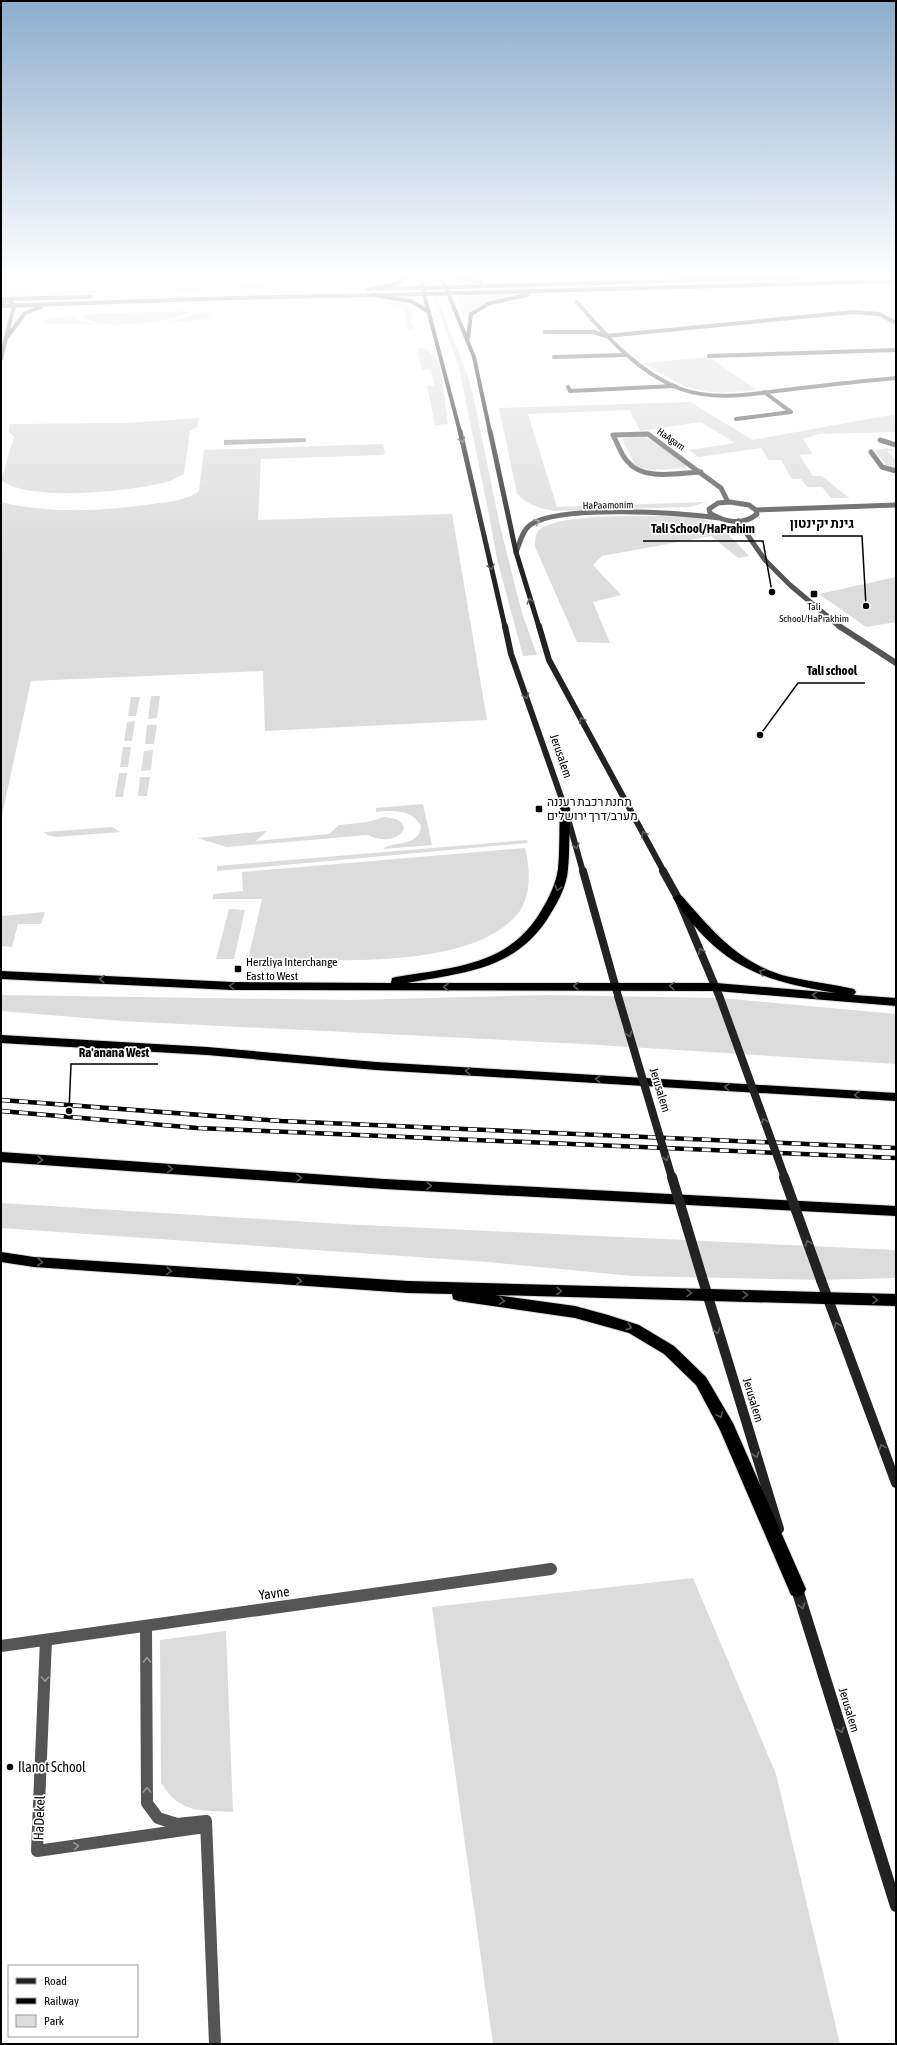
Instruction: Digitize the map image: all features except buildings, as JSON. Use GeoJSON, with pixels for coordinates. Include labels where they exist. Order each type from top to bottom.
{"type":"FeatureCollection","features":[{"type":"Feature","properties":{"kind":"highway"},"geometry":{"type":"LineString","coordinates":[[365,987],[475,966],[497,958],[522,943],[539,924],[555,897],[563,870],[565,808]]}},
{"type":"Feature","properties":{"kind":"highway"},"geometry":{"type":"LineString","coordinates":[[678,898],[714,938],[740,961],[757,970],[778,977],[896,1002]]}},
{"type":"Feature","properties":{"kind":"highway"},"geometry":{"type":"LineString","coordinates":[[1,975],[232,986],[718,993],[896,1002]]}},
{"type":"Feature","properties":{"kind":"highway"},"geometry":{"type":"LineString","coordinates":[[1,1038],[207,1051],[376,1066],[896,1097]]}},
{"type":"Feature","properties":{"kind":"highway"},"geometry":{"type":"LineString","coordinates":[[1,1157],[384,1184],[896,1211]]}},
{"type":"Feature","properties":{"kind":"highway"},"geometry":{"type":"LineString","coordinates":[[1,1257],[50,1263],[408,1287],[896,1300]]}},
{"type":"Feature","properties":{"kind":"highway"},"geometry":{"type":"LineString","coordinates":[[408,1287],[575,1312],[634,1329],[669,1350],[701,1381],[727,1428],[797,1589]]}},
{"type":"Feature","properties":{"kind":"main road","name":"Jerusalem"},"geometry":{"type":"LineString","coordinates":[[445,371],[465,449],[511,654],[565,808],[616,991],[706,1294],[896,1906]]}},
{"type":"Feature","properties":{"kind":"main road"},"geometry":{"type":"LineString","coordinates":[[477,371],[516,552],[549,660],[678,898],[718,993],[827,1299],[896,1483]]}},
{"type":"Feature","properties":{"kind":"street"},"geometry":{"type":"LineString","coordinates":[[652,371],[676,386],[697,393],[718,395],[764,392],[896,378]]}},
{"type":"Feature","properties":{"kind":"street"},"geometry":{"type":"LineString","coordinates":[[568,387],[570,391],[676,386]]}},
{"type":"Feature","properties":{"kind":"street"},"geometry":{"type":"LineString","coordinates":[[736,419],[791,412],[764,392]]}},
{"type":"Feature","properties":{"kind":"street","name":"HaAgam"},"geometry":{"type":"LineString","coordinates":[[700,472],[654,474],[639,470],[628,464],[613,435],[648,434],[700,472],[721,488],[728,502]]}},
{"type":"Feature","properties":{"kind":"street"},"geometry":{"type":"LineString","coordinates":[[880,440],[896,445]]}},
{"type":"Feature","properties":{"kind":"street"},"geometry":{"type":"LineString","coordinates":[[871,452],[882,467],[896,471]]}},
{"type":"Feature","properties":{"kind":"street"},"geometry":{"type":"LineString","coordinates":[[720,518],[714,516],[709,509],[714,505],[728,502],[743,503],[756,510],[896,505]]}},
{"type":"Feature","properties":{"kind":"street"},"geometry":{"type":"LineString","coordinates":[[756,510],[757,514],[754,516],[738,521],[765,560],[790,585],[846,632],[896,663]]}},
{"type":"Feature","properties":{"kind":"street","name":"HaPaamonim"},"geometry":{"type":"LineString","coordinates":[[516,552],[526,528],[532,524],[555,516],[623,513],[687,514],[738,521]]}},
{"type":"Feature","properties":{"kind":"street","name":"Yavne"},"geometry":{"type":"LineString","coordinates":[[1,1646],[551,1569]]}},
{"type":"Feature","properties":{"kind":"street"},"geometry":{"type":"LineString","coordinates":[[146,1626],[147,1803],[158,1818],[177,1824],[205,1824],[215,2044]]}},
{"type":"Feature","properties":{"kind":"street","name":"HaDekel"},"geometry":{"type":"LineString","coordinates":[[46,1640],[37,1851],[205,1824]]}},
{"type":"Feature","properties":{"kind":"green space"},"geometry":{"type":"Polygon","coordinates":[[[431,371],[441,371],[448,424],[435,425],[427,386],[434,386],[431,371]]]}},
{"type":"Feature","properties":{"kind":"green space"},"geometry":{"type":"Polygon","coordinates":[[[460,371],[466,371],[472,390],[500,526],[522,613],[537,655],[523,656],[497,559],[460,371]]]}},
{"type":"Feature","properties":{"kind":"green space"},"geometry":{"type":"Polygon","coordinates":[[[656,371],[730,371],[757,390],[738,392],[709,392],[697,390],[685,386],[656,371]]]}},
{"type":"Feature","properties":{"kind":"green space"},"geometry":{"type":"Polygon","coordinates":[[[690,402],[753,440],[896,414],[896,432],[819,434],[803,439],[813,454],[799,455],[813,476],[822,476],[849,498],[831,498],[822,487],[807,487],[801,479],[792,479],[781,460],[769,460],[761,448],[698,457],[689,450],[735,443],[701,422],[640,431],[630,410],[528,414],[557,507],[707,502],[690,507],[554,511],[529,503],[517,493],[499,408],[690,402]]]}},
{"type":"Feature","properties":{"kind":"green space"},"geometry":{"type":"Polygon","coordinates":[[[199,418],[197,427],[190,431],[184,474],[170,481],[154,485],[109,491],[58,493],[34,491],[15,487],[1,480],[14,437],[9,432],[10,424],[127,423],[199,418]]]}},
{"type":"Feature","properties":{"kind":"green space"},"geometry":{"type":"Polygon","coordinates":[[[643,436],[685,464],[686,468],[653,470],[639,468],[635,465],[622,439],[643,436]]]}},
{"type":"Feature","properties":{"kind":"green space"},"geometry":{"type":"Polygon","coordinates":[[[383,444],[385,454],[382,455],[261,459],[258,520],[452,514],[487,720],[265,731],[263,671],[31,681],[1,820],[1,502],[19,506],[55,510],[92,510],[167,502],[193,495],[199,491],[204,450],[383,444]]]}},
{"type":"Feature","properties":{"kind":"green space"},"geometry":{"type":"Polygon","coordinates":[[[887,448],[895,450],[887,451],[896,460],[896,468],[886,465],[876,452],[876,450],[887,448]]]}},
{"type":"Feature","properties":{"kind":"green space"},"geometry":{"type":"Polygon","coordinates":[[[590,517],[695,517],[713,523],[721,528],[749,556],[738,558],[711,536],[602,556],[593,565],[621,595],[593,602],[610,643],[577,642],[535,547],[535,539],[538,532],[542,528],[554,523],[590,517]]]}},
{"type":"Feature","properties":{"kind":"green space"},"geometry":{"type":"Polygon","coordinates":[[[896,577],[896,622],[866,627],[819,594],[896,577]]]}},
{"type":"Feature","properties":{"kind":"green space"},"geometry":{"type":"Polygon","coordinates":[[[151,696],[160,696],[157,718],[148,719],[151,696]]]}},
{"type":"Feature","properties":{"kind":"green space"},"geometry":{"type":"Polygon","coordinates":[[[131,697],[140,697],[136,716],[128,716],[131,697]]]}},
{"type":"Feature","properties":{"kind":"green space"},"geometry":{"type":"Polygon","coordinates":[[[135,721],[132,741],[124,741],[127,722],[135,721]]]}},
{"type":"Feature","properties":{"kind":"green space"},"geometry":{"type":"Polygon","coordinates":[[[147,725],[157,725],[154,744],[145,744],[147,725]]]}},
{"type":"Feature","properties":{"kind":"green space"},"geometry":{"type":"Polygon","coordinates":[[[123,747],[131,747],[128,767],[120,767],[123,747]]]}},
{"type":"Feature","properties":{"kind":"green space"},"geometry":{"type":"Polygon","coordinates":[[[153,750],[151,770],[141,771],[144,751],[153,750]]]}},
{"type":"Feature","properties":{"kind":"green space"},"geometry":{"type":"Polygon","coordinates":[[[119,773],[127,773],[123,797],[115,797],[119,773]]]}},
{"type":"Feature","properties":{"kind":"green space"},"geometry":{"type":"Polygon","coordinates":[[[140,777],[150,777],[147,796],[138,796],[140,777]]]}},
{"type":"Feature","properties":{"kind":"green space"},"geometry":{"type":"Polygon","coordinates":[[[423,804],[432,845],[383,849],[388,846],[411,841],[416,838],[421,826],[417,820],[407,814],[395,811],[376,812],[376,808],[423,804]]]}},
{"type":"Feature","properties":{"kind":"green space"},"geometry":{"type":"Polygon","coordinates":[[[384,817],[400,821],[404,829],[401,833],[388,839],[368,835],[227,847],[197,838],[267,831],[256,841],[329,834],[339,825],[368,822],[384,817]]]}},
{"type":"Feature","properties":{"kind":"green space"},"geometry":{"type":"Polygon","coordinates":[[[112,827],[120,832],[56,837],[47,835],[44,832],[112,827]]]}},
{"type":"Feature","properties":{"kind":"green space"},"geometry":{"type":"Polygon","coordinates":[[[527,840],[528,843],[217,871],[217,866],[527,840]]]}},
{"type":"Feature","properties":{"kind":"green space"},"geometry":{"type":"Polygon","coordinates":[[[525,848],[529,877],[528,887],[523,905],[518,914],[511,921],[487,937],[457,948],[423,955],[386,959],[348,960],[248,959],[262,899],[213,899],[213,894],[243,891],[242,872],[525,848]]]}},
{"type":"Feature","properties":{"kind":"green space"},"geometry":{"type":"Polygon","coordinates":[[[229,909],[245,910],[234,959],[216,959],[229,909]]]}},
{"type":"Feature","properties":{"kind":"green space"},"geometry":{"type":"Polygon","coordinates":[[[45,912],[41,924],[18,924],[12,947],[1,946],[1,916],[45,912]]]}},
{"type":"Feature","properties":{"kind":"green space"},"geometry":{"type":"Polygon","coordinates":[[[1,995],[350,1000],[545,995],[720,998],[896,1014],[896,1064],[583,1044],[122,1021],[1,1011],[1,995]]]}},
{"type":"Feature","properties":{"kind":"green space"},"geometry":{"type":"Polygon","coordinates":[[[1,1203],[342,1224],[896,1250],[896,1278],[821,1280],[632,1276],[488,1262],[1,1228],[1,1203]]]}},
{"type":"Feature","properties":{"kind":"green space"},"geometry":{"type":"Polygon","coordinates":[[[693,1578],[776,1774],[840,2044],[493,2044],[432,1607],[693,1578]]]}},
{"type":"Feature","properties":{"kind":"green space"},"geometry":{"type":"Polygon","coordinates":[[[226,1631],[233,1812],[201,1810],[184,1805],[168,1793],[161,1783],[160,1640],[226,1631]]]}},
{"type":"Feature","properties":{"kind":"shaded area"},"geometry":{"type":"Polygon","coordinates":[[[306,438],[306,442],[224,445],[224,440],[306,438]]]}},
{"type":"Feature","properties":{"kind":"railway"},"geometry":{"type":"LineString","coordinates":[[1,1100],[281,1121],[896,1148]]}},
{"type":"Feature","properties":{"kind":"railway"},"geometry":{"type":"LineString","coordinates":[[1,1111],[197,1128],[896,1158]]}},
{"type":"Feature","properties":{"kind":"place","name":"Tali School/HaPrahim"},"geometry":{"type":"Point","coordinates":[772,592]}},
{"type":"Feature","properties":{"kind":"place","name":"Tali School/HaPrakhim"},"geometry":{"type":"Point","coordinates":[814,594]}},
{"type":"Feature","properties":{"kind":"place","name":"גינת יקינטון"},"geometry":{"type":"Point","coordinates":[866,606]}},
{"type":"Feature","properties":{"kind":"place","name":"Tali school"},"geometry":{"type":"Point","coordinates":[760,735]}},
{"type":"Feature","properties":{"kind":"place","name":"תחנת רכבת רעננה מערב/דרך ירושלים"},"geometry":{"type":"Point","coordinates":[539,809]}},
{"type":"Feature","properties":{"kind":"place","name":"Herzliya Interchange East to West"},"geometry":{"type":"Point","coordinates":[238,969]}},
{"type":"Feature","properties":{"kind":"place","name":"Ra'anana West"},"geometry":{"type":"Point","coordinates":[69,1111]}},
{"type":"Feature","properties":{"kind":"place","name":"Ilanot School"},"geometry":{"type":"Point","coordinates":[10,1767]}}]}
